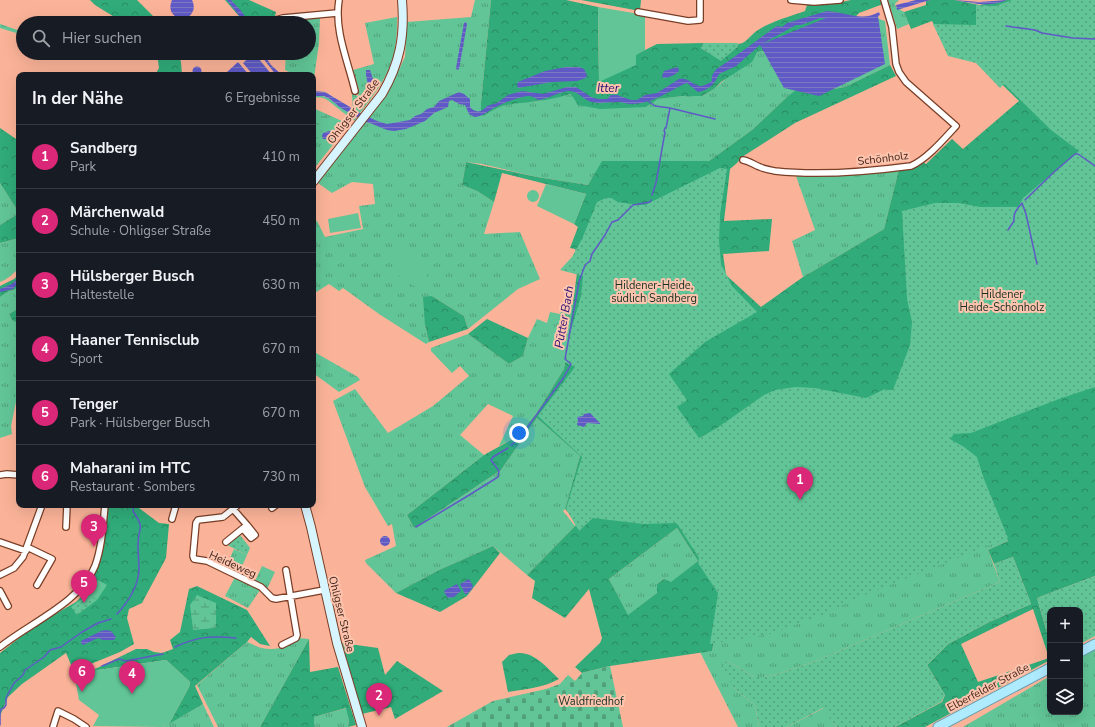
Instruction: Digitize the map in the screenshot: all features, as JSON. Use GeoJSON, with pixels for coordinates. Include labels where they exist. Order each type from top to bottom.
{"type":"FeatureCollection","features":[{"type":"Feature","properties":{"kind":"main road","name":"Ohligser Straße"},"geometry":{"type":"LineString","coordinates":[[316,178],[368,113],[382,94],[390,79],[398,60],[402,42],[402,0]]}},
{"type":"Feature","properties":{"kind":"main road","name":"Ohligser Straße"},"geometry":{"type":"LineString","coordinates":[[306,508],[337,643],[362,727]]}},
{"type":"Feature","properties":{"kind":"main road"},"geometry":{"type":"LineString","coordinates":[[1083,650],[1095,644]]}},
{"type":"Feature","properties":{"kind":"main road","name":"Elberfelder Straße"},"geometry":{"type":"LineString","coordinates":[[938,727],[1047,670]]}},
{"type":"Feature","properties":{"kind":"street"},"geometry":{"type":"LineString","coordinates":[[339,0],[336,13],[355,91]]}},
{"type":"Feature","properties":{"kind":"street"},"geometry":{"type":"LineString","coordinates":[[638,12],[688,20],[700,20],[700,0]]}},
{"type":"Feature","properties":{"kind":"street"},"geometry":{"type":"LineString","coordinates":[[791,0],[814,2],[840,0]]}},
{"type":"Feature","properties":{"kind":"street","name":"Schönholz"},"geometry":{"type":"LineString","coordinates":[[743,160],[749,161],[760,168],[773,171],[812,174],[844,173],[911,166],[925,157],[956,126],[906,82],[899,72],[896,64],[892,27],[884,0]]}},
{"type":"Feature","properties":{"kind":"street"},"geometry":{"type":"LineString","coordinates":[[304,16],[336,13]]}},
{"type":"Feature","properties":{"kind":"street"},"geometry":{"type":"LineString","coordinates":[[0,475],[16,475]]}},
{"type":"Feature","properties":{"kind":"street"},"geometry":{"type":"LineString","coordinates":[[0,575],[14,568],[20,562],[27,549],[41,508]]}},
{"type":"Feature","properties":{"kind":"street"},"geometry":{"type":"LineString","coordinates":[[66,527],[67,508]]}},
{"type":"Feature","properties":{"kind":"street"},"geometry":{"type":"LineString","coordinates":[[0,647],[54,610],[78,591],[94,567],[100,545],[105,508]]}},
{"type":"Feature","properties":{"kind":"street"},"geometry":{"type":"LineString","coordinates":[[172,518],[175,508]]}},
{"type":"Feature","properties":{"kind":"street","name":"Heideweg"},"geometry":{"type":"LineString","coordinates":[[235,508],[223,517],[198,520],[196,523],[194,559],[207,561],[214,564],[261,587],[272,598],[276,599],[324,590]]}},
{"type":"Feature","properties":{"kind":"street","name":"Heideweg"},"geometry":{"type":"LineString","coordinates":[[226,542],[245,527],[236,508]]}},
{"type":"Feature","properties":{"kind":"street"},"geometry":{"type":"LineString","coordinates":[[0,542],[27,549],[52,559],[38,584]]}},
{"type":"Feature","properties":{"kind":"street"},"geometry":{"type":"LineString","coordinates":[[282,645],[296,638],[297,635],[286,570]]}},
{"type":"Feature","properties":{"kind":"street"},"geometry":{"type":"LineString","coordinates":[[0,591],[8,606]]}},
{"type":"Feature","properties":{"kind":"street"},"geometry":{"type":"LineString","coordinates":[[53,727],[58,711],[86,727]]}},
{"type":"Feature","properties":{"kind":"green space"},"geometry":{"type":"Polygon","coordinates":[[[90,0],[137,0],[153,16],[113,16],[95,5],[90,0]]]}},
{"type":"Feature","properties":{"kind":"green space"},"geometry":{"type":"Polygon","coordinates":[[[225,0],[249,0],[276,12],[275,16],[239,16],[225,0]]]}},
{"type":"Feature","properties":{"kind":"green space"},"geometry":{"type":"Polygon","coordinates":[[[475,0],[491,0],[481,103],[484,116],[492,110],[507,104],[538,101],[571,94],[646,107],[657,99],[683,96],[702,96],[714,89],[757,52],[834,40],[878,16],[879,19],[885,21],[890,65],[845,87],[787,97],[752,130],[709,161],[603,161],[588,185],[537,177],[482,164],[466,162],[462,185],[477,191],[494,202],[484,234],[520,232],[540,279],[518,289],[468,329],[464,316],[432,296],[425,325],[429,342],[426,344],[379,314],[343,288],[339,291],[329,284],[316,292],[316,220],[325,237],[363,229],[359,206],[375,204],[373,184],[352,182],[332,193],[318,183],[392,84],[405,57],[407,22],[471,17],[475,0]]]}},
{"type":"Feature","properties":{"kind":"green space"},"geometry":{"type":"Polygon","coordinates":[[[491,0],[566,0],[598,7],[599,81],[635,55],[657,44],[704,43],[701,48],[721,60],[737,47],[738,44],[746,41],[758,30],[805,11],[807,5],[833,4],[851,0],[881,0],[883,4],[859,13],[834,40],[757,52],[752,62],[702,96],[683,96],[658,99],[646,107],[600,109],[578,105],[571,94],[545,100],[510,104],[491,111],[484,116],[481,115],[481,103],[491,0]]]}},
{"type":"Feature","properties":{"kind":"green space"},"geometry":{"type":"Polygon","coordinates":[[[581,0],[641,0],[640,11],[581,0]]]}},
{"type":"Feature","properties":{"kind":"green space"},"geometry":{"type":"Polygon","coordinates":[[[888,0],[899,0],[895,4],[896,7],[904,12],[909,24],[897,29],[888,0]]]}},
{"type":"Feature","properties":{"kind":"green space"},"geometry":{"type":"Polygon","coordinates":[[[930,0],[955,0],[979,5],[1007,0],[1062,0],[1095,31],[1095,576],[1037,598],[1047,633],[1047,652],[1033,609],[961,644],[978,682],[1047,659],[1047,662],[925,727],[895,727],[942,702],[945,695],[927,665],[948,644],[989,622],[1031,604],[1013,557],[994,564],[988,550],[1008,541],[998,520],[724,590],[712,651],[610,666],[582,673],[575,667],[600,643],[602,638],[589,589],[565,618],[532,598],[535,581],[527,575],[578,523],[565,509],[580,456],[537,418],[501,470],[414,528],[407,515],[484,455],[518,436],[536,414],[564,369],[579,258],[575,249],[570,248],[578,227],[574,224],[586,194],[502,173],[494,202],[477,191],[462,185],[466,162],[537,177],[588,185],[602,161],[709,161],[752,130],[787,97],[809,80],[822,91],[845,87],[890,65],[896,76],[795,123],[742,157],[730,169],[724,221],[772,219],[769,251],[723,254],[726,275],[761,307],[803,277],[884,229],[899,169],[922,161],[926,164],[952,139],[963,149],[1019,101],[976,59],[950,55],[932,21],[911,29],[904,12],[926,5],[926,1],[930,0]],[[677,528],[609,579],[628,615],[657,593],[657,584],[664,579],[671,582],[698,561],[677,528]]]}},
{"type":"Feature","properties":{"kind":"green space"},"geometry":{"type":"Polygon","coordinates":[[[1012,0],[1095,0],[1095,387],[1059,399],[971,433],[954,434],[950,439],[977,457],[984,479],[1008,538],[850,601],[825,614],[770,634],[710,644],[718,593],[698,563],[699,558],[676,523],[643,524],[593,518],[579,531],[566,509],[582,457],[538,416],[575,367],[562,361],[581,296],[583,276],[560,270],[572,257],[582,239],[597,202],[606,198],[611,198],[618,202],[645,205],[720,168],[727,169],[720,215],[719,241],[721,264],[732,286],[757,312],[705,342],[669,374],[687,400],[677,407],[699,438],[717,428],[764,395],[775,390],[795,387],[815,388],[866,398],[885,389],[893,390],[910,345],[912,322],[907,299],[902,211],[935,203],[959,203],[980,207],[1018,207],[1023,198],[1079,151],[1051,130],[1004,84],[1000,88],[976,63],[948,56],[933,24],[976,25],[976,5],[995,6],[1012,0]]]}},
{"type":"Feature","properties":{"kind":"green space"},"geometry":{"type":"Polygon","coordinates":[[[598,7],[645,15],[645,50],[636,55],[636,65],[599,82],[598,7]]]}},
{"type":"Feature","properties":{"kind":"green space"},"geometry":{"type":"Polygon","coordinates":[[[316,17],[320,17],[319,43],[315,72],[289,72],[285,70],[286,60],[316,60],[316,17]]]}},
{"type":"Feature","properties":{"kind":"green space"},"geometry":{"type":"Polygon","coordinates":[[[397,17],[397,36],[395,48],[386,75],[377,91],[360,113],[353,110],[352,94],[358,96],[359,90],[353,70],[374,64],[365,23],[397,17]]]}},
{"type":"Feature","properties":{"kind":"green space"},"geometry":{"type":"Polygon","coordinates":[[[0,24],[16,30],[16,33],[0,28],[0,24]]]}},
{"type":"Feature","properties":{"kind":"green space"},"geometry":{"type":"Polygon","coordinates":[[[704,43],[738,43],[737,47],[721,61],[701,48],[704,43]]]}},
{"type":"Feature","properties":{"kind":"green space"},"geometry":{"type":"Polygon","coordinates":[[[158,60],[180,60],[182,72],[157,72],[159,68],[158,60]]]}},
{"type":"Feature","properties":{"kind":"green space"},"geometry":{"type":"Polygon","coordinates":[[[316,95],[318,95],[326,97],[357,116],[355,121],[327,100],[316,95]]]}},
{"type":"Feature","properties":{"kind":"green space"},"geometry":{"type":"Polygon","coordinates":[[[316,109],[342,121],[344,119],[350,123],[316,166],[316,109]]]}},
{"type":"Feature","properties":{"kind":"green space"},"geometry":{"type":"Polygon","coordinates":[[[316,111],[330,118],[316,141],[316,111]]]}},
{"type":"Feature","properties":{"kind":"green space"},"geometry":{"type":"Polygon","coordinates":[[[0,128],[16,139],[16,208],[0,183],[0,128]]]}},
{"type":"Feature","properties":{"kind":"green space"},"geometry":{"type":"Polygon","coordinates":[[[899,169],[884,229],[803,277],[792,241],[815,230],[796,176],[844,175],[899,169]]]}},
{"type":"Feature","properties":{"kind":"green space"},"geometry":{"type":"Polygon","coordinates":[[[0,183],[16,208],[16,215],[0,225],[0,183]]]}},
{"type":"Feature","properties":{"kind":"green space"},"geometry":{"type":"Polygon","coordinates":[[[546,184],[586,194],[574,224],[537,206],[546,184]]]}},
{"type":"Feature","properties":{"kind":"green space"},"geometry":{"type":"Polygon","coordinates":[[[531,190],[535,190],[539,196],[535,202],[531,202],[527,198],[527,194],[531,190]]]}},
{"type":"Feature","properties":{"kind":"green space"},"geometry":{"type":"Polygon","coordinates":[[[358,213],[361,228],[330,233],[328,219],[358,213]]]}},
{"type":"Feature","properties":{"kind":"green space"},"geometry":{"type":"Polygon","coordinates":[[[16,215],[16,239],[0,243],[0,225],[16,215]]]}},
{"type":"Feature","properties":{"kind":"green space"},"geometry":{"type":"Polygon","coordinates":[[[16,239],[16,271],[8,278],[0,282],[0,243],[16,239]]]}},
{"type":"Feature","properties":{"kind":"green space"},"geometry":{"type":"Polygon","coordinates":[[[401,249],[429,270],[422,291],[394,273],[394,250],[401,249]]]}},
{"type":"Feature","properties":{"kind":"green space"},"geometry":{"type":"Polygon","coordinates":[[[16,277],[16,288],[0,297],[0,286],[16,277]]]}},
{"type":"Feature","properties":{"kind":"green space"},"geometry":{"type":"Polygon","coordinates":[[[16,288],[16,310],[9,314],[12,320],[16,322],[16,402],[11,426],[12,434],[0,438],[0,297],[9,291],[16,288]]]}},
{"type":"Feature","properties":{"kind":"green space"},"geometry":{"type":"Polygon","coordinates":[[[432,296],[464,316],[468,329],[429,342],[425,325],[423,297],[432,296]]]}},
{"type":"Feature","properties":{"kind":"green space"},"geometry":{"type":"Polygon","coordinates":[[[565,303],[573,305],[564,369],[536,414],[518,436],[499,446],[513,416],[488,404],[460,435],[484,455],[407,515],[414,528],[501,470],[537,418],[580,456],[565,509],[563,511],[575,526],[527,575],[493,546],[439,570],[396,593],[366,563],[365,560],[396,546],[392,524],[388,526],[365,487],[333,401],[355,389],[388,433],[433,406],[469,376],[460,366],[452,373],[431,351],[431,348],[468,334],[509,364],[523,356],[528,338],[537,319],[547,323],[550,312],[560,314],[565,303]]]}},
{"type":"Feature","properties":{"kind":"green space"},"geometry":{"type":"Polygon","coordinates":[[[16,310],[16,322],[12,320],[9,314],[16,310]]]}},
{"type":"Feature","properties":{"kind":"green space"},"geometry":{"type":"Polygon","coordinates":[[[487,319],[528,338],[523,356],[509,364],[468,334],[487,319]]]}},
{"type":"Feature","properties":{"kind":"green space"},"geometry":{"type":"Polygon","coordinates":[[[316,353],[358,377],[360,380],[339,392],[316,375],[316,353]]]}},
{"type":"Feature","properties":{"kind":"green space"},"geometry":{"type":"Polygon","coordinates":[[[108,508],[139,508],[159,523],[169,524],[166,558],[142,603],[129,609],[127,618],[134,644],[120,652],[81,668],[75,674],[66,653],[22,684],[8,697],[0,716],[0,653],[36,625],[76,602],[84,594],[98,566],[104,547],[108,508]]]}},
{"type":"Feature","properties":{"kind":"green space"},"geometry":{"type":"Polygon","coordinates":[[[998,520],[1008,541],[988,550],[1000,582],[816,661],[777,674],[765,677],[755,677],[727,661],[734,688],[755,705],[759,727],[738,727],[700,652],[712,651],[724,590],[998,520]]]}},
{"type":"Feature","properties":{"kind":"green space"},"geometry":{"type":"Polygon","coordinates":[[[677,528],[698,561],[671,583],[664,579],[657,584],[657,593],[628,616],[609,579],[677,528]]]}},
{"type":"Feature","properties":{"kind":"green space"},"geometry":{"type":"Polygon","coordinates":[[[240,535],[250,548],[247,555],[227,545],[240,535]]]}},
{"type":"Feature","properties":{"kind":"green space"},"geometry":{"type":"Polygon","coordinates":[[[493,546],[500,553],[467,596],[440,612],[396,593],[439,570],[493,546]]]}},
{"type":"Feature","properties":{"kind":"green space"},"geometry":{"type":"Polygon","coordinates":[[[234,549],[247,555],[239,573],[226,567],[234,549]]]}},
{"type":"Feature","properties":{"kind":"green space"},"geometry":{"type":"Polygon","coordinates":[[[1013,557],[1031,604],[989,622],[948,644],[927,665],[945,695],[941,702],[895,727],[836,727],[823,708],[787,727],[759,727],[755,705],[734,688],[721,667],[727,661],[755,677],[765,677],[816,661],[1000,582],[994,564],[1013,557]]]}},
{"type":"Feature","properties":{"kind":"green space"},"geometry":{"type":"Polygon","coordinates":[[[262,566],[275,572],[267,589],[264,585],[255,581],[262,566]]]}},
{"type":"Feature","properties":{"kind":"green space"},"geometry":{"type":"Polygon","coordinates":[[[1095,576],[1095,636],[1083,642],[1083,607],[1047,607],[1047,633],[1037,598],[1095,576]]]}},
{"type":"Feature","properties":{"kind":"green space"},"geometry":{"type":"Polygon","coordinates":[[[235,577],[260,590],[248,608],[225,596],[235,577]]]}},
{"type":"Feature","properties":{"kind":"green space"},"geometry":{"type":"Polygon","coordinates":[[[98,580],[107,585],[97,600],[88,594],[98,580]]]}},
{"type":"Feature","properties":{"kind":"green space"},"geometry":{"type":"Polygon","coordinates":[[[197,586],[247,610],[270,646],[260,644],[251,637],[195,686],[203,704],[169,724],[189,687],[190,682],[166,660],[91,671],[136,649],[147,649],[162,653],[173,649],[170,640],[180,632],[189,589],[197,586]]]}},
{"type":"Feature","properties":{"kind":"green space"},"geometry":{"type":"Polygon","coordinates":[[[88,594],[97,600],[77,615],[71,607],[88,594]]]}},
{"type":"Feature","properties":{"kind":"green space"},"geometry":{"type":"Polygon","coordinates":[[[197,595],[216,603],[216,628],[193,630],[190,605],[197,595]]]}},
{"type":"Feature","properties":{"kind":"green space"},"geometry":{"type":"Polygon","coordinates":[[[299,638],[309,639],[260,727],[218,727],[197,685],[247,642],[260,648],[277,649],[291,644],[299,638]]]}},
{"type":"Feature","properties":{"kind":"green space"},"geometry":{"type":"Polygon","coordinates":[[[309,639],[310,672],[338,667],[356,725],[348,727],[349,720],[346,708],[314,717],[314,727],[260,727],[309,639]]]}},
{"type":"Feature","properties":{"kind":"green space"},"geometry":{"type":"Polygon","coordinates":[[[342,643],[378,648],[385,675],[397,661],[443,691],[395,719],[391,707],[362,714],[342,643]]]}},
{"type":"Feature","properties":{"kind":"green space"},"geometry":{"type":"Polygon","coordinates":[[[1095,649],[1095,727],[963,727],[1047,678],[1047,715],[1083,715],[1083,656],[1095,649]]]}},
{"type":"Feature","properties":{"kind":"green space"},"geometry":{"type":"Polygon","coordinates":[[[524,653],[535,658],[559,679],[540,686],[508,692],[502,662],[509,655],[524,653]]]}},
{"type":"Feature","properties":{"kind":"green space"},"geometry":{"type":"Polygon","coordinates":[[[166,660],[190,682],[189,687],[169,724],[163,727],[93,726],[99,715],[79,700],[75,677],[91,671],[166,660]]]}},
{"type":"Feature","properties":{"kind":"green space","name":"Waldfriedhof"},"geometry":{"type":"Polygon","coordinates":[[[610,666],[623,727],[447,727],[493,701],[546,689],[560,684],[568,675],[575,681],[582,673],[610,666]]]}},
{"type":"Feature","properties":{"kind":"green space"},"geometry":{"type":"Polygon","coordinates":[[[203,704],[214,727],[163,727],[203,704]]]}},
{"type":"Feature","properties":{"kind":"green space"},"geometry":{"type":"Polygon","coordinates":[[[347,708],[349,720],[348,727],[314,727],[314,717],[347,708]]]}},
{"type":"Feature","properties":{"kind":"green space"},"geometry":{"type":"Polygon","coordinates":[[[824,708],[836,727],[787,727],[824,708]]]}},
{"type":"Feature","properties":{"kind":"shaded area"},"geometry":{"type":"Polygon","coordinates":[[[172,0],[192,0],[194,8],[189,16],[175,16],[172,14],[172,0]]]}},
{"type":"Feature","properties":{"kind":"shaded area"},"geometry":{"type":"Polygon","coordinates":[[[227,0],[231,0],[245,16],[240,16],[227,0]]]}},
{"type":"Feature","properties":{"kind":"shaded area"},"geometry":{"type":"Polygon","coordinates":[[[916,0],[930,0],[897,10],[896,5],[916,0]]]}},
{"type":"Feature","properties":{"kind":"shaded area"},"geometry":{"type":"Polygon","coordinates":[[[955,0],[979,2],[1007,0],[994,4],[987,4],[955,0]]]}},
{"type":"Feature","properties":{"kind":"shaded area"},"geometry":{"type":"Polygon","coordinates":[[[827,11],[853,16],[873,15],[879,12],[880,15],[878,16],[885,64],[819,96],[784,88],[760,45],[736,66],[719,74],[716,81],[708,88],[698,92],[687,83],[653,100],[632,104],[619,102],[592,102],[575,92],[568,91],[538,100],[530,96],[522,97],[475,117],[469,114],[465,105],[459,104],[452,100],[449,101],[448,107],[434,113],[425,121],[406,129],[394,131],[365,122],[341,108],[330,99],[324,96],[316,96],[316,91],[325,92],[360,113],[387,124],[410,120],[427,109],[434,107],[439,101],[459,92],[470,99],[470,107],[472,109],[478,111],[497,103],[508,95],[522,91],[543,94],[567,87],[576,87],[591,97],[598,99],[607,99],[611,95],[617,95],[631,100],[637,100],[645,95],[657,93],[679,79],[688,80],[698,86],[706,85],[712,81],[713,74],[718,68],[777,26],[782,27],[787,23],[827,11]],[[820,18],[801,25],[796,25],[762,44],[826,18],[820,18]]]}},
{"type":"Feature","properties":{"kind":"shaded area"},"geometry":{"type":"Polygon","coordinates":[[[466,22],[467,24],[459,69],[457,70],[456,68],[464,23],[466,22]]]}},
{"type":"Feature","properties":{"kind":"shaded area"},"geometry":{"type":"Polygon","coordinates":[[[246,60],[260,60],[270,72],[250,72],[243,63],[246,60]]]}},
{"type":"Feature","properties":{"kind":"shaded area"},"geometry":{"type":"Polygon","coordinates":[[[264,60],[268,60],[279,72],[274,72],[264,60]]]}},
{"type":"Feature","properties":{"kind":"shaded area"},"geometry":{"type":"Polygon","coordinates":[[[238,62],[246,72],[227,72],[238,62]]]}},
{"type":"Feature","properties":{"kind":"shaded area"},"geometry":{"type":"Polygon","coordinates":[[[195,67],[199,67],[201,72],[193,72],[195,67]]]}},
{"type":"Feature","properties":{"kind":"shaded area"},"geometry":{"type":"Polygon","coordinates":[[[566,67],[579,67],[584,69],[587,75],[586,78],[577,81],[552,82],[518,88],[518,82],[545,71],[566,67]]]}},
{"type":"Feature","properties":{"kind":"shaded area"},"geometry":{"type":"Polygon","coordinates":[[[678,67],[679,71],[676,74],[663,78],[662,76],[664,71],[678,67]]]}},
{"type":"Feature","properties":{"kind":"shaded area"},"geometry":{"type":"Polygon","coordinates":[[[366,70],[370,70],[376,88],[372,91],[369,90],[366,70]]]}},
{"type":"Feature","properties":{"kind":"shaded area"},"geometry":{"type":"Polygon","coordinates":[[[329,131],[334,132],[334,136],[331,139],[323,139],[323,133],[329,131]]]}},
{"type":"Feature","properties":{"kind":"shaded area"},"geometry":{"type":"Polygon","coordinates":[[[16,280],[16,286],[13,289],[0,292],[0,289],[12,284],[16,280]]]}},
{"type":"Feature","properties":{"kind":"shaded area"},"geometry":{"type":"Polygon","coordinates":[[[590,413],[600,424],[587,423],[584,427],[577,425],[577,417],[590,413]]]}},
{"type":"Feature","properties":{"kind":"shaded area"},"geometry":{"type":"Polygon","coordinates":[[[383,536],[387,536],[389,537],[389,545],[383,546],[380,543],[380,539],[383,536]]]}},
{"type":"Feature","properties":{"kind":"shaded area"},"geometry":{"type":"Polygon","coordinates":[[[469,579],[473,586],[467,594],[465,594],[460,584],[469,579]]]}},
{"type":"Feature","properties":{"kind":"shaded area"},"geometry":{"type":"Polygon","coordinates":[[[457,584],[461,591],[454,597],[448,598],[444,592],[445,590],[457,584]]]}},
{"type":"Feature","properties":{"kind":"shaded area"},"geometry":{"type":"Polygon","coordinates":[[[106,630],[111,631],[116,637],[114,640],[103,640],[98,638],[83,645],[81,643],[81,641],[106,630]]]}},
{"type":"Feature","properties":{"kind":"waterway"},"geometry":{"type":"LineString","coordinates":[[1006,26],[1073,38],[1095,39]]}},
{"type":"Feature","properties":{"kind":"waterway","name":"Pütter Bach"},"geometry":{"type":"LineString","coordinates":[[650,99],[649,102],[655,106],[670,108],[664,131],[656,183],[652,195]]}},
{"type":"Feature","properties":{"kind":"waterway"},"geometry":{"type":"LineString","coordinates":[[670,108],[715,119]]}},
{"type":"Feature","properties":{"kind":"waterway"},"geometry":{"type":"LineString","coordinates":[[1025,200],[1075,154],[1078,154],[1095,166]]}},
{"type":"Feature","properties":{"kind":"waterway","name":"Pütter Bach"},"geometry":{"type":"LineString","coordinates":[[511,445],[519,439],[564,377],[571,364],[565,359],[579,282],[585,265],[590,261],[592,254],[612,222],[618,220],[633,205],[650,202],[651,200]]}},
{"type":"Feature","properties":{"kind":"waterway"},"geometry":{"type":"LineString","coordinates":[[1008,230],[1014,221],[1016,211],[1022,203],[1026,214],[1037,264]]}},
{"type":"Feature","properties":{"kind":"waterway","name":"Pütter Bach"},"geometry":{"type":"LineString","coordinates":[[416,527],[498,477],[499,471],[491,460],[493,457],[508,448]]}},
{"type":"Feature","properties":{"kind":"waterway"},"geometry":{"type":"LineString","coordinates":[[117,614],[132,594],[138,577],[138,539],[140,525],[133,511],[134,508]]}},
{"type":"Feature","properties":{"kind":"waterway"},"geometry":{"type":"LineString","coordinates":[[0,713],[1,709],[6,705],[6,698],[14,683],[23,675],[25,670],[44,657],[50,650],[61,647],[98,623],[111,619]]}},
{"type":"Feature","properties":{"kind":"waterway"},"geometry":{"type":"LineString","coordinates":[[175,647],[198,639],[219,637],[236,638]]}},
{"type":"Feature","properties":{"kind":"waterway"},"geometry":{"type":"LineString","coordinates":[[102,666],[119,659],[126,661],[163,654]]}},
{"type":"Feature","properties":{"kind":"waterway"},"geometry":{"type":"LineString","coordinates":[[0,714],[0,725]]}},
{"type":"Feature","properties":{"kind":"place","name":"Sandberg"},"geometry":{"type":"Point","coordinates":[800,500]}},
{"type":"Feature","properties":{"kind":"place","name":"Hülsberger Busch"},"geometry":{"type":"Point","coordinates":[94,547]}},
{"type":"Feature","properties":{"kind":"place","name":"Tenger"},"geometry":{"type":"Point","coordinates":[84,603]}},
{"type":"Feature","properties":{"kind":"place","name":"Maharani im HTC"},"geometry":{"type":"Point","coordinates":[82,692]}},
{"type":"Feature","properties":{"kind":"place","name":"Haaner Tennisclub"},"geometry":{"type":"Point","coordinates":[132,694]}},
{"type":"Feature","properties":{"kind":"place","name":"Märchenwald"},"geometry":{"type":"Point","coordinates":[379,716]}},
{"type":"Feature","properties":{"kind":"water label","name":"Itter"},"geometry":{"type":"Point","coordinates":[608,88]}},
{"type":"Feature","properties":{"kind":"park label","name":"Hildener-Heide, südlich Sandberg"},"geometry":{"type":"Point","coordinates":[654,291]}},
{"type":"Feature","properties":{"kind":"park label","name":"Hildener Heide-Schönholz"},"geometry":{"type":"Point","coordinates":[1002,300]}}]}
